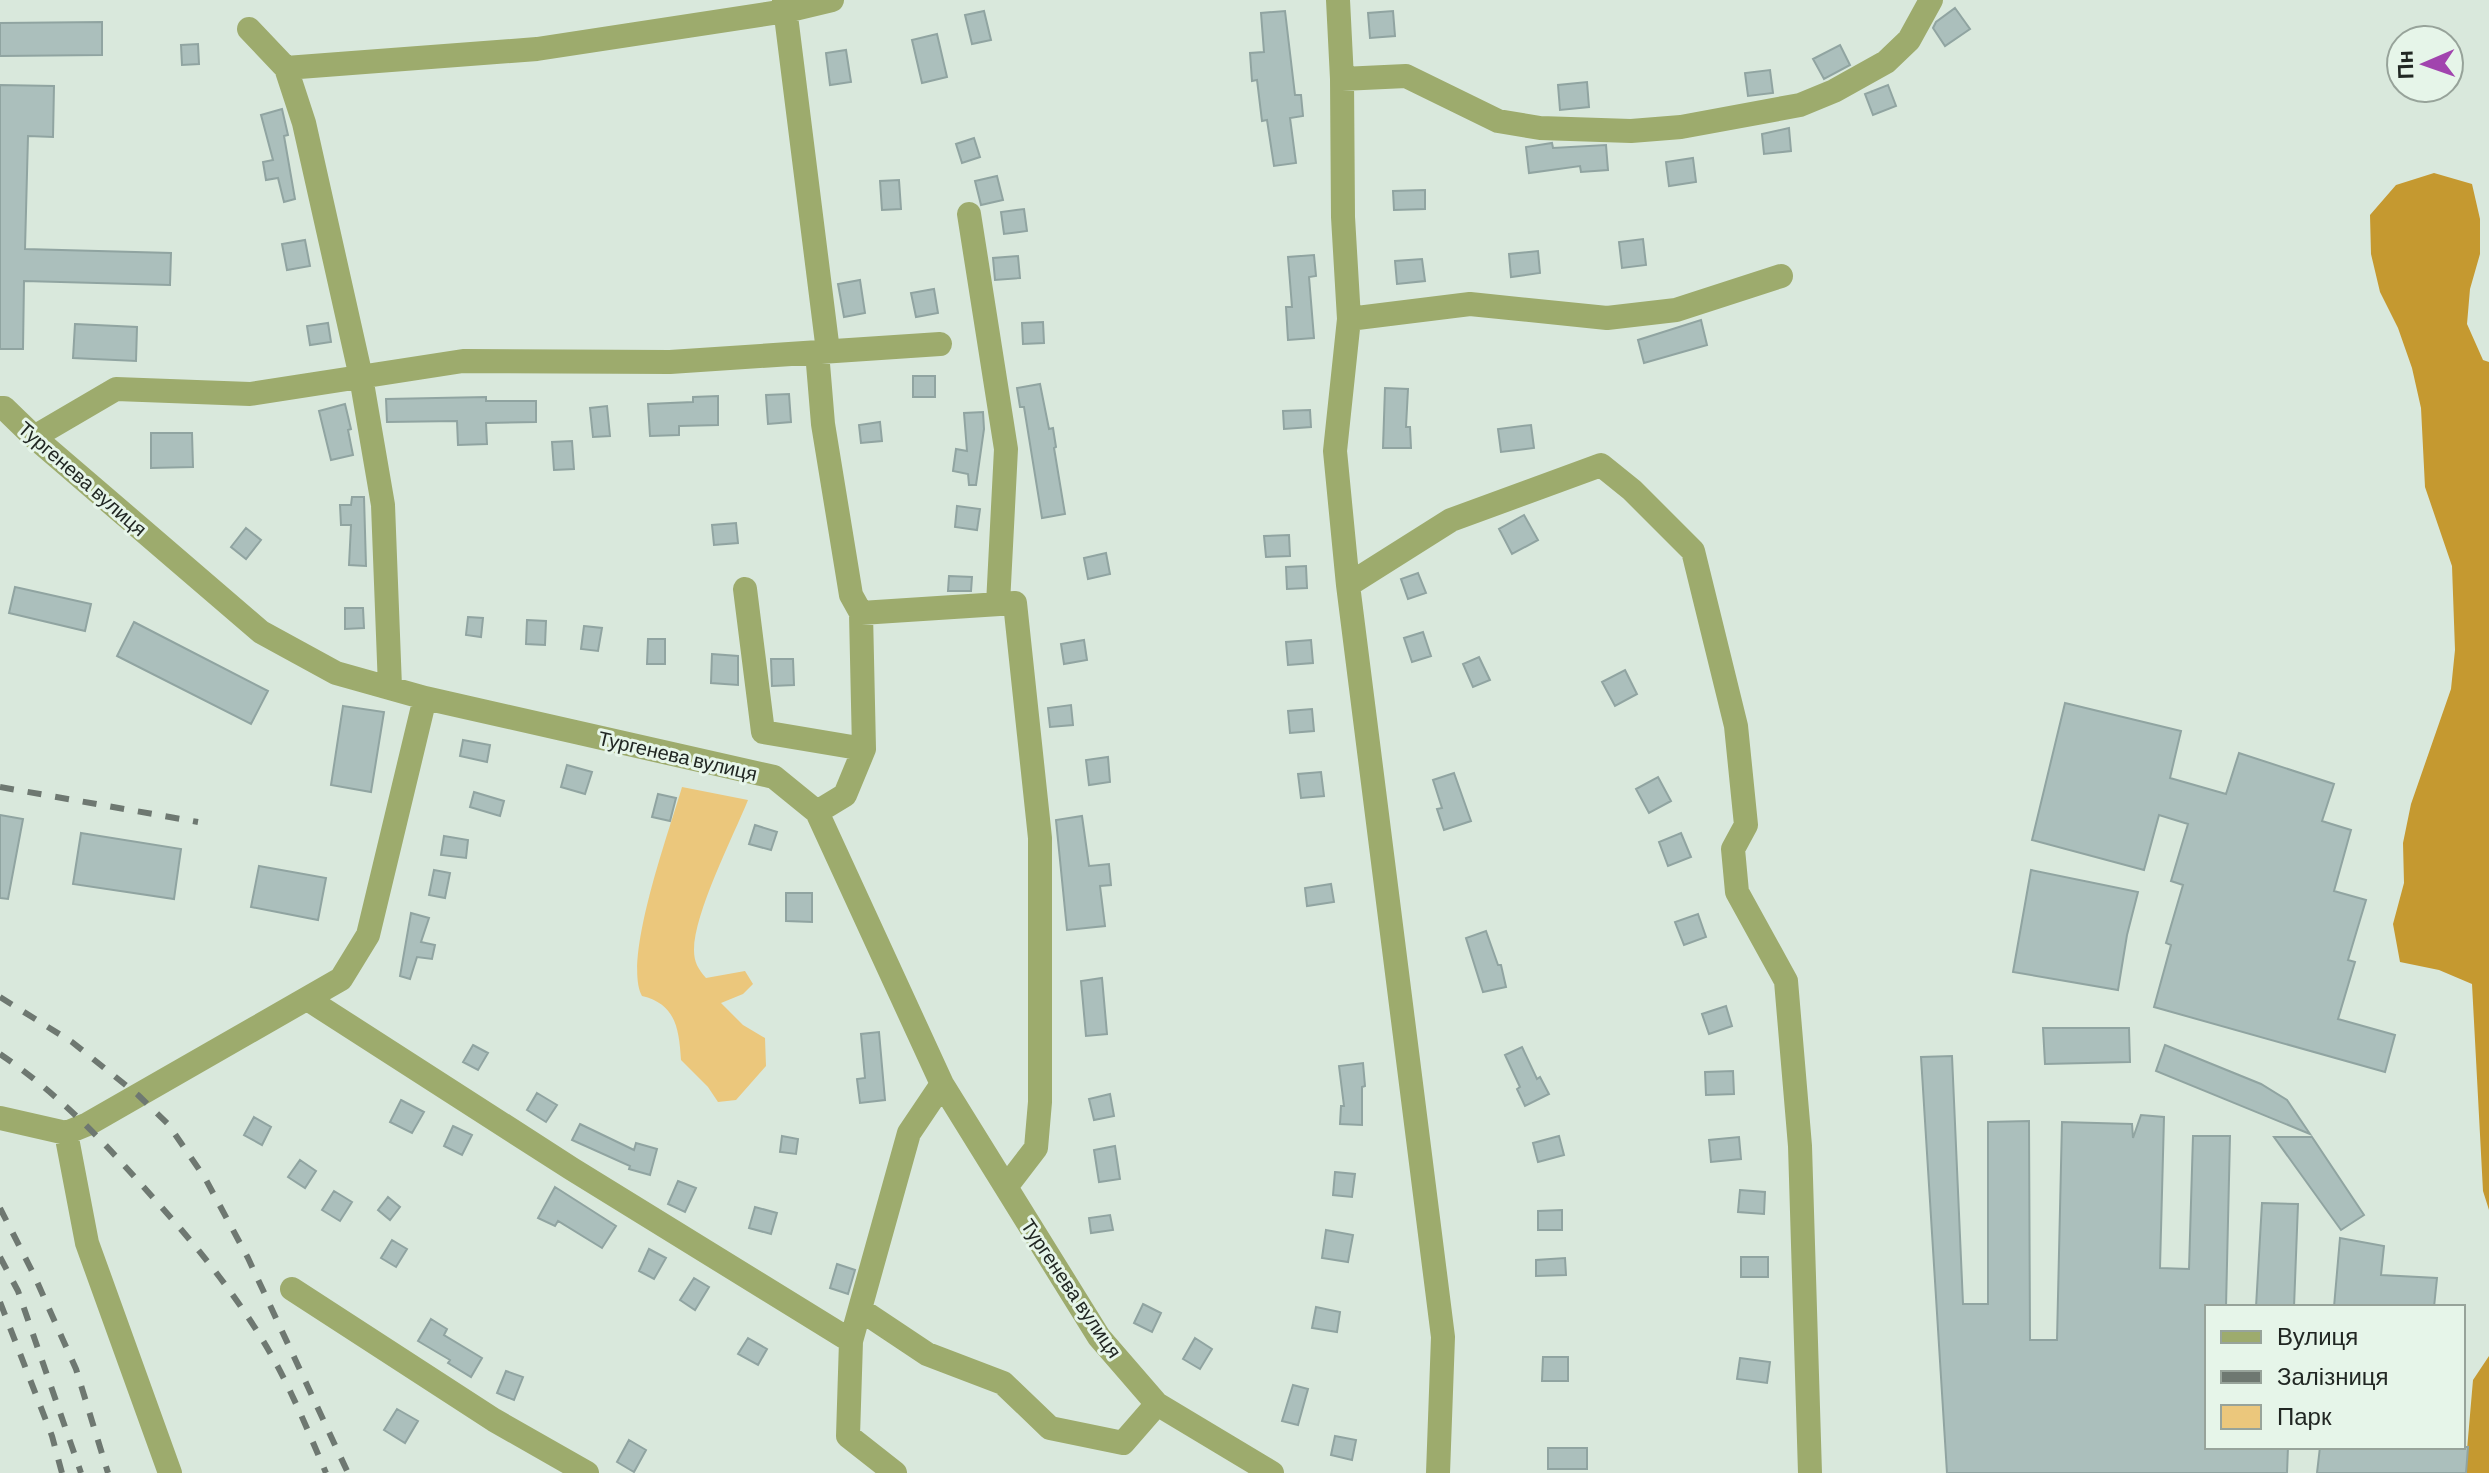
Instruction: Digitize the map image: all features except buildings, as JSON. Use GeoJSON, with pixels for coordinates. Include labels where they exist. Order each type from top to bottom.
{"type":"FeatureCollection","features":[{"type":"Feature","properties":{"kind":"street"},"geometry":{"type":"LineString","coordinates":[[286,68],[537,49],[785,5],[832,0]]}},
{"type":"Feature","properties":{"kind":"street"},"geometry":{"type":"LineString","coordinates":[[1338,0],[1343,217],[1349,319],[1335,451],[1348,585],[1443,1337],[1438,1473]]}},
{"type":"Feature","properties":{"kind":"street"},"geometry":{"type":"LineString","coordinates":[[1342,79],[1406,76],[1498,121],[1540,128],[1631,131],[1681,127],[1800,105],[1834,91],[1886,62],[1909,40],[1931,0]]}},
{"type":"Feature","properties":{"kind":"street"},"geometry":{"type":"LineString","coordinates":[[785,5],[822,352],[823,424],[851,595],[861,613],[864,749],[845,795],[817,812]]}},
{"type":"Feature","properties":{"kind":"street"},"geometry":{"type":"LineString","coordinates":[[249,29],[286,68],[304,123],[361,377],[383,505],[390,687]]}},
{"type":"Feature","properties":{"kind":"street"},"geometry":{"type":"LineString","coordinates":[[969,214],[1006,449],[998,604]]}},
{"type":"Feature","properties":{"kind":"street"},"geometry":{"type":"LineString","coordinates":[[1349,319],[1470,304],[1607,318],[1676,310],[1781,276]]}},
{"type":"Feature","properties":{"kind":"street"},"geometry":{"type":"LineString","coordinates":[[34,437],[116,389],[250,394],[463,361],[670,362],[940,344]]}},
{"type":"Feature","properties":{"kind":"street","name":"Тургенева вулиця"},"geometry":{"type":"LineString","coordinates":[[0,408],[4,408],[261,632],[336,673],[425,698],[774,777],[817,812],[942,1084],[1099,1337],[1157,1404],[1272,1473]]}},
{"type":"Feature","properties":{"kind":"street"},"geometry":{"type":"LineString","coordinates":[[1348,585],[1451,520],[1601,465],[1632,490],[1693,551],[1736,726],[1746,825],[1733,849],[1737,892],[1786,981],[1800,1146],[1810,1473]]}},
{"type":"Feature","properties":{"kind":"street"},"geometry":{"type":"LineString","coordinates":[[745,589],[763,732],[864,749]]}},
{"type":"Feature","properties":{"kind":"street"},"geometry":{"type":"LineString","coordinates":[[861,613],[1015,603],[1040,838],[1040,1102],[1036,1148],[1006,1187]]}},
{"type":"Feature","properties":{"kind":"street"},"geometry":{"type":"LineString","coordinates":[[0,1118],[66,1133],[88,1124],[341,979],[368,935],[425,698]]}},
{"type":"Feature","properties":{"kind":"street"},"geometry":{"type":"LineString","coordinates":[[309,1000],[572,1169],[851,1341]]}},
{"type":"Feature","properties":{"kind":"street"},"geometry":{"type":"LineString","coordinates":[[895,1473],[848,1436],[851,1341],[909,1133],[942,1084]]}},
{"type":"Feature","properties":{"kind":"street"},"geometry":{"type":"LineString","coordinates":[[66,1133],[87,1243],[170,1473]]}},
{"type":"Feature","properties":{"kind":"street"},"geometry":{"type":"LineString","coordinates":[[292,1289],[494,1420],[587,1473]]}},
{"type":"Feature","properties":{"kind":"street"},"geometry":{"type":"LineString","coordinates":[[861,1310],[927,1354],[1003,1383],[1050,1428],[1123,1443],[1157,1404]]}},
{"type":"Feature","properties":{"kind":"green space"},"geometry":{"type":"Polygon","coordinates":[[[682,787],[748,800],[707,896],[694,950],[697,965],[706,978],[745,971],[753,984],[743,994],[721,1003],[743,1025],[765,1038],[766,1066],[736,1100],[718,1102],[708,1087],[681,1060],[674,1019],[662,1005],[642,996],[637,978],[638,954],[650,894],[682,787]]]}},
{"type":"Feature","properties":{"kind":"shaded area"},"geometry":{"type":"Polygon","coordinates":[[[2434,173],[2472,184],[2480,219],[2480,254],[2470,289],[2467,324],[2483,360],[2489,362],[2489,1210],[2483,1191],[2472,984],[2439,970],[2400,962],[2393,924],[2404,883],[2403,843],[2411,804],[2451,689],[2455,650],[2452,566],[2425,487],[2421,408],[2412,368],[2398,328],[2380,292],[2371,254],[2370,215],[2396,185],[2434,173]]]}},
{"type":"Feature","properties":{"kind":"shaded area"},"geometry":{"type":"Polygon","coordinates":[[[2489,1356],[2489,1473],[2465,1473],[2473,1380],[2489,1356]]]}},
{"type":"Feature","properties":{"kind":"railway"},"geometry":{"type":"LineString","coordinates":[[0,787],[198,822]]}},
{"type":"Feature","properties":{"kind":"railway"},"geometry":{"type":"LineString","coordinates":[[0,997],[72,1042],[138,1095],[168,1124],[205,1178],[248,1258],[348,1473]]}},
{"type":"Feature","properties":{"kind":"railway"},"geometry":{"type":"LineString","coordinates":[[0,1054],[38,1082],[91,1130],[214,1270],[248,1317],[278,1367],[326,1473]]}},
{"type":"Feature","properties":{"kind":"railway"},"geometry":{"type":"LineString","coordinates":[[0,1208],[76,1369],[108,1473]]}},
{"type":"Feature","properties":{"kind":"railway"},"geometry":{"type":"LineString","coordinates":[[0,1257],[18,1291],[81,1473]]}},
{"type":"Feature","properties":{"kind":"railway"},"geometry":{"type":"LineString","coordinates":[[0,1302],[52,1436],[62,1473]]}}]}
